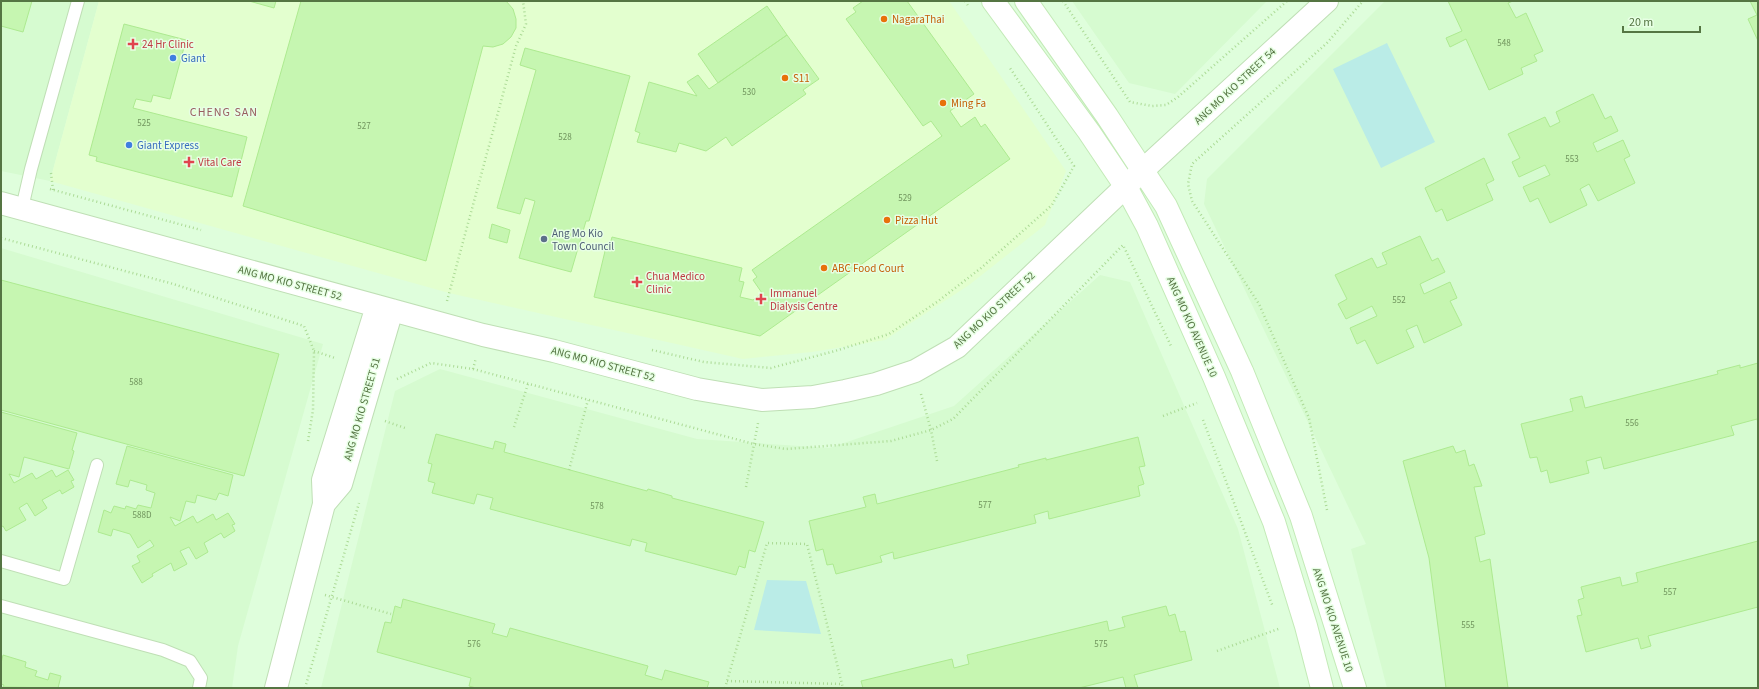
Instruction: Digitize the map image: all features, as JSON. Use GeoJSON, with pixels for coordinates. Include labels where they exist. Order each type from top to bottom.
{"type":"FeatureCollection","features":[{"type":"Feature","properties":{"kind":"street","name":"ANG MO KIO AVENUE 10"},"geometry":{"type":"LineString","coordinates":[[992,1],[1089,132],[1126,187],[1147,226],[1214,377],[1274,522],[1306,626],[1322,688]]}},
{"type":"Feature","properties":{"kind":"street","name":"ANG MO KIO AVENUE 10"},"geometry":{"type":"LineString","coordinates":[[1026,1],[1107,116],[1166,206],[1242,371],[1301,516],[1355,688]]}},
{"type":"Feature","properties":{"kind":"street","name":"ANG MO KIO STREET 54"},"geometry":{"type":"LineString","coordinates":[[1143,170],[1327,1]]}},
{"type":"Feature","properties":{"kind":"street","name":"ANG MO KIO STREET 52"},"geometry":{"type":"LineString","coordinates":[[1,203],[483,335],[697,389],[762,400],[813,397],[876,384],[915,371],[958,347],[1050,257],[1143,170]]}},
{"type":"Feature","properties":{"kind":"street","name":"ANG MO KIO STREET 51"},"geometry":{"type":"LineString","coordinates":[[276,688],[324,504],[323,480],[384,308]]}},
{"type":"Feature","properties":{"kind":"lane"},"geometry":{"type":"LineString","coordinates":[[22,208],[27,184],[78,1]]}},
{"type":"Feature","properties":{"kind":"lane"},"geometry":{"type":"LineString","coordinates":[[1,561],[64,579],[97,465]]}},
{"type":"Feature","properties":{"kind":"lane"},"geometry":{"type":"LineString","coordinates":[[1,606],[163,650],[190,661],[201,678],[199,688]]}},
{"type":"Feature","properties":{"kind":"path"},"geometry":{"type":"LineString","coordinates":[[447,301],[516,46],[526,24],[523,1]]}},
{"type":"Feature","properties":{"kind":"path"},"geometry":{"type":"LineString","coordinates":[[965,1],[969,7]]}},
{"type":"Feature","properties":{"kind":"path"},"geometry":{"type":"LineString","coordinates":[[1063,1],[1130,102],[1152,106],[1166,106],[1178,97],[1287,1]]}},
{"type":"Feature","properties":{"kind":"path"},"geometry":{"type":"LineString","coordinates":[[1327,512],[1309,418],[1259,304],[1192,201],[1188,184],[1192,164],[1327,43],[1363,1]]}},
{"type":"Feature","properties":{"kind":"path"},"geometry":{"type":"LineString","coordinates":[[647,349],[704,362],[771,368],[835,352],[889,334],[937,302],[981,268],[1052,205],[1074,166],[1008,65]]}},
{"type":"Feature","properties":{"kind":"path"},"geometry":{"type":"LineString","coordinates":[[27,184],[109,204],[204,231]]}},
{"type":"Feature","properties":{"kind":"path"},"geometry":{"type":"LineString","coordinates":[[1,238],[170,283],[304,326],[314,352]]}},
{"type":"Feature","properties":{"kind":"path"},"geometry":{"type":"LineString","coordinates":[[1123,245],[1174,351]]}},
{"type":"Feature","properties":{"kind":"path"},"geometry":{"type":"LineString","coordinates":[[439,299],[454,303]]}},
{"type":"Feature","properties":{"kind":"path"},"geometry":{"type":"LineString","coordinates":[[392,382],[431,363]]}},
{"type":"Feature","properties":{"kind":"path"},"geometry":{"type":"LineString","coordinates":[[915,371],[931,430],[937,461]]}},
{"type":"Feature","properties":{"kind":"path"},"geometry":{"type":"LineString","coordinates":[[514,427],[528,384]]}},
{"type":"Feature","properties":{"kind":"path"},"geometry":{"type":"LineString","coordinates":[[1195,397],[1200,410]]}},
{"type":"Feature","properties":{"kind":"path"},"geometry":{"type":"LineString","coordinates":[[569,470],[588,400]]}},
{"type":"Feature","properties":{"kind":"path"},"geometry":{"type":"LineString","coordinates":[[1163,416],[1197,403]]}},
{"type":"Feature","properties":{"kind":"path"},"geometry":{"type":"LineString","coordinates":[[1202,417],[1275,614]]}},
{"type":"Feature","properties":{"kind":"path"},"geometry":{"type":"LineString","coordinates":[[387,422],[405,428]]}},
{"type":"Feature","properties":{"kind":"path"},"geometry":{"type":"LineString","coordinates":[[746,487],[754,444]]}},
{"type":"Feature","properties":{"kind":"path"},"geometry":{"type":"LineString","coordinates":[[305,688],[360,496]]}},
{"type":"Feature","properties":{"kind":"path"},"geometry":{"type":"LineString","coordinates":[[725,688],[766,543],[807,544],[842,686],[727,681]]}},
{"type":"Feature","properties":{"kind":"path"},"geometry":{"type":"LineString","coordinates":[[344,600],[391,614]]}},
{"type":"Feature","properties":{"kind":"path"},"geometry":{"type":"LineString","coordinates":[[1278,621],[1283,636]]}},
{"type":"Feature","properties":{"kind":"path"},"geometry":{"type":"LineString","coordinates":[[1218,651],[1280,628]]}},
{"type":"Feature","properties":{"kind":"shaded area"},"geometry":{"type":"Polygon","coordinates":[[[1,1],[99,1],[50,181],[1,171],[1,1]]]}},
{"type":"Feature","properties":{"kind":"shaded area"},"geometry":{"type":"Polygon","coordinates":[[[99,1],[949,1],[1066,171],[1045,225],[969,285],[885,340],[812,352],[743,359],[449,293],[50,181],[99,1]]]}},
{"type":"Feature","properties":{"kind":"shaded area"},"geometry":{"type":"Polygon","coordinates":[[[1072,1],[1267,1],[1175,94],[1129,83],[1072,1]]]}},
{"type":"Feature","properties":{"kind":"shaded area"},"geometry":{"type":"Polygon","coordinates":[[[1385,1],[1758,1],[1758,688],[1387,688],[1351,549],[1366,544],[1204,204],[1207,179],[1385,1]]]}},
{"type":"Feature","properties":{"kind":"shaded area"},"geometry":{"type":"Polygon","coordinates":[[[1387,43],[1435,142],[1381,168],[1333,69],[1387,43]]]}},
{"type":"Feature","properties":{"kind":"shaded area"},"geometry":{"type":"Polygon","coordinates":[[[1,248],[323,344],[238,646],[232,688],[1,688],[1,248]]]}},
{"type":"Feature","properties":{"kind":"shaded area"},"geometry":{"type":"Polygon","coordinates":[[[1100,275],[1130,282],[1238,529],[1280,688],[321,688],[395,391],[440,369],[697,439],[829,448],[954,406],[1100,275]]]}},
{"type":"Feature","properties":{"kind":"shaded area"},"geometry":{"type":"Polygon","coordinates":[[[767,580],[806,581],[821,634],[754,630],[767,580]]]}},
{"type":"Feature","properties":{"kind":"building"},"geometry":{"type":"Polygon","coordinates":[[[1,1],[32,1],[23,32],[1,26],[1,1]]]}},
{"type":"Feature","properties":{"kind":"building"},"geometry":{"type":"Polygon","coordinates":[[[249,1],[276,1],[274,8],[249,1]]]}},
{"type":"Feature","properties":{"kind":"building"},"geometry":{"type":"Polygon","coordinates":[[[301,1],[506,1],[513,9],[516,19],[516,28],[511,37],[503,44],[493,47],[483,46],[426,261],[243,206],[301,1]]]}},
{"type":"Feature","properties":{"kind":"building"},"geometry":{"type":"Polygon","coordinates":[[[863,1],[907,1],[974,94],[950,111],[961,127],[975,117],[981,127],[985,124],[1010,159],[760,336],[594,297],[606,247],[609,248],[612,237],[742,268],[739,281],[744,282],[740,297],[753,300],[762,293],[753,280],[757,277],[752,270],[942,136],[931,121],[923,126],[846,19],[856,12],[853,8],[863,1]]]}},
{"type":"Feature","properties":{"kind":"building"},"geometry":{"type":"Polygon","coordinates":[[[1448,1],[1513,1],[1508,3],[1516,18],[1526,13],[1543,51],[1534,55],[1537,61],[1521,68],[1523,74],[1489,90],[1466,39],[1450,47],[1446,38],[1462,31],[1448,1]]]}},
{"type":"Feature","properties":{"kind":"building"},"geometry":{"type":"Polygon","coordinates":[[[1750,1],[1758,1],[1758,41],[1748,19],[1757,15],[1750,1]]]}},
{"type":"Feature","properties":{"kind":"building"},"geometry":{"type":"Polygon","coordinates":[[[767,6],[787,35],[718,83],[698,54],[767,6]]]}},
{"type":"Feature","properties":{"kind":"building"},"geometry":{"type":"Polygon","coordinates":[[[124,24],[186,40],[170,99],[153,95],[151,102],[136,99],[133,108],[247,137],[232,197],[96,161],[97,157],[89,155],[124,24]]]}},
{"type":"Feature","properties":{"kind":"building"},"geometry":{"type":"Polygon","coordinates":[[[787,35],[819,79],[803,90],[806,94],[732,146],[726,137],[706,151],[679,143],[676,152],[637,142],[640,133],[635,131],[649,82],[697,96],[687,82],[698,75],[709,89],[787,35]]]}},
{"type":"Feature","properties":{"kind":"building"},"geometry":{"type":"Polygon","coordinates":[[[525,48],[630,76],[589,221],[586,221],[571,272],[519,258],[535,201],[525,198],[520,214],[497,208],[536,70],[520,65],[525,48]]]}},
{"type":"Feature","properties":{"kind":"building"},"geometry":{"type":"Polygon","coordinates":[[[1593,94],[1605,119],[1611,116],[1618,131],[1593,143],[1597,152],[1623,140],[1630,156],[1624,159],[1635,183],[1598,201],[1589,184],[1580,189],[1587,205],[1550,223],[1538,198],[1530,202],[1523,187],[1550,175],[1545,165],[1519,177],[1512,162],[1520,158],[1508,134],[1545,117],[1550,127],[1560,122],[1556,112],[1593,94]]]}},
{"type":"Feature","properties":{"kind":"building"},"geometry":{"type":"Polygon","coordinates":[[[1484,158],[1494,180],[1486,184],[1493,200],[1447,221],[1442,209],[1436,212],[1425,188],[1484,158]]]}},
{"type":"Feature","properties":{"kind":"building"},"geometry":{"type":"Polygon","coordinates":[[[492,224],[510,230],[507,243],[489,238],[492,224]]]}},
{"type":"Feature","properties":{"kind":"building"},"geometry":{"type":"Polygon","coordinates":[[[1420,236],[1432,261],[1438,258],[1445,272],[1420,284],[1424,294],[1450,282],[1457,298],[1450,301],[1462,325],[1424,343],[1417,325],[1406,330],[1414,347],[1377,364],[1365,340],[1357,344],[1350,328],[1377,316],[1372,306],[1346,319],[1338,304],[1347,299],[1335,275],[1372,258],[1377,268],[1387,264],[1382,253],[1420,236]]]}},
{"type":"Feature","properties":{"kind":"building"},"geometry":{"type":"Polygon","coordinates":[[[1,280],[279,354],[244,476],[1,410],[1,280]]]}},
{"type":"Feature","properties":{"kind":"building"},"geometry":{"type":"Polygon","coordinates":[[[1758,363],[1758,423],[1757,419],[1731,426],[1734,435],[1604,469],[1601,457],[1586,461],[1589,473],[1550,483],[1547,470],[1541,472],[1537,457],[1530,458],[1521,424],[1573,411],[1570,399],[1582,396],[1585,408],[1718,374],[1717,371],[1740,365],[1740,368],[1758,363]]]}},
{"type":"Feature","properties":{"kind":"building"},"geometry":{"type":"Polygon","coordinates":[[[1,412],[77,433],[69,469],[24,457],[19,477],[9,474],[14,483],[32,473],[36,479],[52,470],[56,477],[68,470],[74,480],[71,481],[74,487],[62,494],[60,490],[42,500],[47,508],[35,516],[27,503],[19,508],[26,520],[6,531],[3,526],[1,527],[1,412]]]}},
{"type":"Feature","properties":{"kind":"building"},"geometry":{"type":"Polygon","coordinates":[[[436,434],[493,449],[495,441],[506,444],[504,452],[647,491],[648,489],[672,496],[672,498],[764,522],[755,552],[749,550],[745,568],[739,566],[736,575],[645,551],[647,543],[632,539],[630,546],[490,509],[493,498],[477,494],[474,504],[432,493],[435,483],[428,481],[432,464],[428,463],[436,434]]]}},
{"type":"Feature","properties":{"kind":"building"},"geometry":{"type":"Polygon","coordinates":[[[1138,437],[1145,466],[1139,467],[1144,484],[1138,486],[1140,496],[1049,519],[1048,511],[1034,515],[1036,523],[894,559],[893,552],[880,556],[882,562],[836,574],[833,564],[827,565],[823,549],[816,551],[809,521],[866,507],[863,497],[875,494],[877,504],[1019,467],[1018,465],[1046,458],[1046,460],[1138,437]]]}},
{"type":"Feature","properties":{"kind":"building"},"geometry":{"type":"Polygon","coordinates":[[[127,446],[233,475],[228,496],[219,493],[216,500],[197,495],[195,503],[186,501],[180,521],[170,517],[175,526],[193,516],[197,523],[213,514],[216,520],[228,513],[235,524],[232,525],[235,531],[224,538],[221,533],[204,543],[208,552],[196,559],[189,547],[180,551],[187,564],[174,571],[171,563],[152,574],[153,576],[142,583],[132,566],[140,562],[137,556],[154,546],[150,540],[138,548],[130,534],[113,529],[111,536],[98,532],[104,510],[111,513],[114,506],[125,509],[126,506],[136,509],[138,505],[151,508],[155,493],[146,490],[147,485],[130,480],[128,487],[116,484],[127,446]]]}},
{"type":"Feature","properties":{"kind":"building"},"geometry":{"type":"Polygon","coordinates":[[[1453,446],[1456,453],[1465,450],[1469,466],[1474,464],[1482,486],[1474,487],[1485,534],[1475,537],[1480,562],[1490,559],[1508,688],[1446,688],[1429,558],[1403,461],[1453,446]]]}},
{"type":"Feature","properties":{"kind":"building"},"geometry":{"type":"Polygon","coordinates":[[[1758,541],[1758,607],[1648,636],[1651,646],[1641,649],[1638,638],[1586,652],[1577,616],[1582,615],[1578,600],[1584,598],[1581,587],[1620,577],[1622,586],[1638,582],[1636,573],[1758,541]]]}},
{"type":"Feature","properties":{"kind":"building"},"geometry":{"type":"Polygon","coordinates":[[[403,599],[495,624],[492,633],[507,637],[510,628],[648,666],[645,675],[662,680],[665,670],[709,682],[707,688],[476,688],[469,686],[471,678],[377,652],[385,622],[391,623],[395,606],[401,608],[403,599]]]}},
{"type":"Feature","properties":{"kind":"building"},"geometry":{"type":"Polygon","coordinates":[[[1166,606],[1169,616],[1175,614],[1180,632],[1185,631],[1192,660],[1134,675],[1138,688],[1126,688],[1123,677],[1079,688],[863,688],[861,681],[952,659],[954,668],[969,664],[967,655],[1107,621],[1109,631],[1125,627],[1122,617],[1166,606]]]}},
{"type":"Feature","properties":{"kind":"building"},"geometry":{"type":"Polygon","coordinates":[[[3,655],[26,662],[25,667],[37,671],[35,676],[48,680],[50,673],[61,676],[58,688],[3,687],[4,685],[1,684],[1,663],[3,655]]]}},
{"type":"Feature","properties":{"kind":"place","name":"NagaraThai"},"geometry":{"type":"Point","coordinates":[884,19]}},
{"type":"Feature","properties":{"kind":"place","name":"24 Hr Clinic"},"geometry":{"type":"Point","coordinates":[133,44]}},
{"type":"Feature","properties":{"kind":"place","name":"Giant"},"geometry":{"type":"Point","coordinates":[173,58]}},
{"type":"Feature","properties":{"kind":"place","name":"S11"},"geometry":{"type":"Point","coordinates":[785,78]}},
{"type":"Feature","properties":{"kind":"place","name":"Ming Fa"},"geometry":{"type":"Point","coordinates":[943,103]}},
{"type":"Feature","properties":{"kind":"place","name":"Giant Express"},"geometry":{"type":"Point","coordinates":[129,145]}},
{"type":"Feature","properties":{"kind":"place","name":"Vital Care"},"geometry":{"type":"Point","coordinates":[189,162]}},
{"type":"Feature","properties":{"kind":"place","name":"Pizza Hut"},"geometry":{"type":"Point","coordinates":[887,220]}},
{"type":"Feature","properties":{"kind":"place","name":"Ang Mo Kio Town Council"},"geometry":{"type":"Point","coordinates":[544,239]}},
{"type":"Feature","properties":{"kind":"place","name":"ABC Food Court"},"geometry":{"type":"Point","coordinates":[824,268]}},
{"type":"Feature","properties":{"kind":"place","name":"Chua Medico Clinic"},"geometry":{"type":"Point","coordinates":[637,282]}},
{"type":"Feature","properties":{"kind":"place","name":"Immanuel Dialysis Centre"},"geometry":{"type":"Point","coordinates":[761,299]}},
{"type":"Feature","properties":{"kind":"district","name":"CHENG SAN"},"geometry":{"type":"Point","coordinates":[224,112]}}]}
